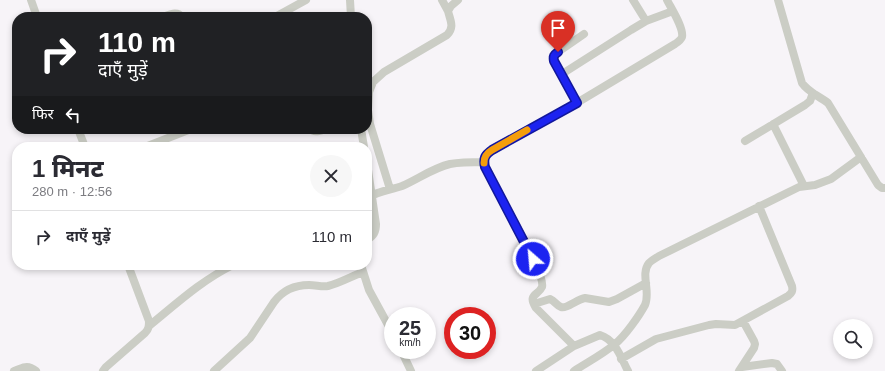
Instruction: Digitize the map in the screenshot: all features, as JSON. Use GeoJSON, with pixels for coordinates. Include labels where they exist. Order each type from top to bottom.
{"type":"FeatureCollection","features":[{"type":"Feature","properties":{"kind":"street"},"geometry":{"type":"LineString","coordinates":[[31,0],[35,12]]}},
{"type":"Feature","properties":{"kind":"street"},"geometry":{"type":"LineString","coordinates":[[284,12],[306,0]]}},
{"type":"Feature","properties":{"kind":"street"},"geometry":{"type":"LineString","coordinates":[[350,0],[351,12]]}},
{"type":"Feature","properties":{"kind":"street"},"geometry":{"type":"LineString","coordinates":[[372,84],[384,72],[450,32],[452,25],[448,11],[442,0]]}},
{"type":"Feature","properties":{"kind":"street"},"geometry":{"type":"LineString","coordinates":[[448,11],[449,8],[458,0]]}},
{"type":"Feature","properties":{"kind":"street"},"geometry":{"type":"LineString","coordinates":[[633,0],[646,21]]}},
{"type":"Feature","properties":{"kind":"street"},"geometry":{"type":"LineString","coordinates":[[574,346],[536,308],[534,304],[533,297],[542,287],[540,276],[529,251],[485,167],[484,158],[492,150],[577,103],[680,40],[682,30],[668,0]]}},
{"type":"Feature","properties":{"kind":"street"},"geometry":{"type":"LineString","coordinates":[[778,0],[802,83],[805,87],[828,103],[878,185],[885,188]]}},
{"type":"Feature","properties":{"kind":"street"},"geometry":{"type":"LineString","coordinates":[[562,74],[646,21],[673,11]]}},
{"type":"Feature","properties":{"kind":"street"},"geometry":{"type":"LineString","coordinates":[[577,103],[553,57],[584,34]]}},
{"type":"Feature","properties":{"kind":"street"},"geometry":{"type":"LineString","coordinates":[[745,141],[808,103],[813,93]]}},
{"type":"Feature","properties":{"kind":"street"},"geometry":{"type":"LineString","coordinates":[[774,124],[804,186]]}},
{"type":"Feature","properties":{"kind":"street"},"geometry":{"type":"LineString","coordinates":[[372,132],[390,189]]}},
{"type":"Feature","properties":{"kind":"street"},"geometry":{"type":"LineString","coordinates":[[158,142],[178,134]]}},
{"type":"Feature","properties":{"kind":"street"},"geometry":{"type":"LineString","coordinates":[[574,370],[614,345],[625,334],[645,304],[647,295],[646,272],[649,264],[653,260],[799,187],[815,185],[831,179],[861,157]]}},
{"type":"Feature","properties":{"kind":"street"},"geometry":{"type":"LineString","coordinates":[[372,235],[376,230],[374,194],[403,185],[448,164],[484,162]]}},
{"type":"Feature","properties":{"kind":"street"},"geometry":{"type":"LineString","coordinates":[[621,359],[656,339],[709,325],[735,325],[792,293],[792,286],[759,206]]}},
{"type":"Feature","properties":{"kind":"street"},"geometry":{"type":"LineString","coordinates":[[96,371],[104,369],[148,330],[149,321],[130,270]]}},
{"type":"Feature","properties":{"kind":"street"},"geometry":{"type":"LineString","coordinates":[[149,326],[201,284],[223,270]]}},
{"type":"Feature","properties":{"kind":"street"},"geometry":{"type":"LineString","coordinates":[[214,371],[250,338],[278,296],[284,291],[293,287],[301,286],[326,286],[358,270]]}},
{"type":"Feature","properties":{"kind":"street"},"geometry":{"type":"LineString","coordinates":[[363,270],[369,290],[384,318]]}},
{"type":"Feature","properties":{"kind":"street"},"geometry":{"type":"LineString","coordinates":[[534,304],[550,299],[562,308],[581,298],[609,302],[646,283]]}},
{"type":"Feature","properties":{"kind":"street"},"geometry":{"type":"LineString","coordinates":[[740,369],[754,348],[755,344],[743,321]]}},
{"type":"Feature","properties":{"kind":"street"},"geometry":{"type":"LineString","coordinates":[[536,371],[574,346],[600,335],[607,338],[614,345],[628,371]]}},
{"type":"Feature","properties":{"kind":"street"},"geometry":{"type":"LineString","coordinates":[[405,359],[411,371]]}},
{"type":"Feature","properties":{"kind":"street"},"geometry":{"type":"LineString","coordinates":[[740,369],[772,363],[777,364],[782,371]]}},
{"type":"Feature","properties":{"kind":"street"},"geometry":{"type":"LineString","coordinates":[[14,371],[30,367],[36,371]]}},
{"type":"Feature","properties":{"kind":"slow traffic"},"geometry":{"type":"LineString","coordinates":[[484,163],[484,158],[488,153],[527,130]]}},
{"type":"Feature","properties":{"kind":"route"},"geometry":{"type":"LineString","coordinates":[[533,259],[485,167],[484,158],[492,150],[577,103],[554,61],[553,57],[558,52]]}}]}
